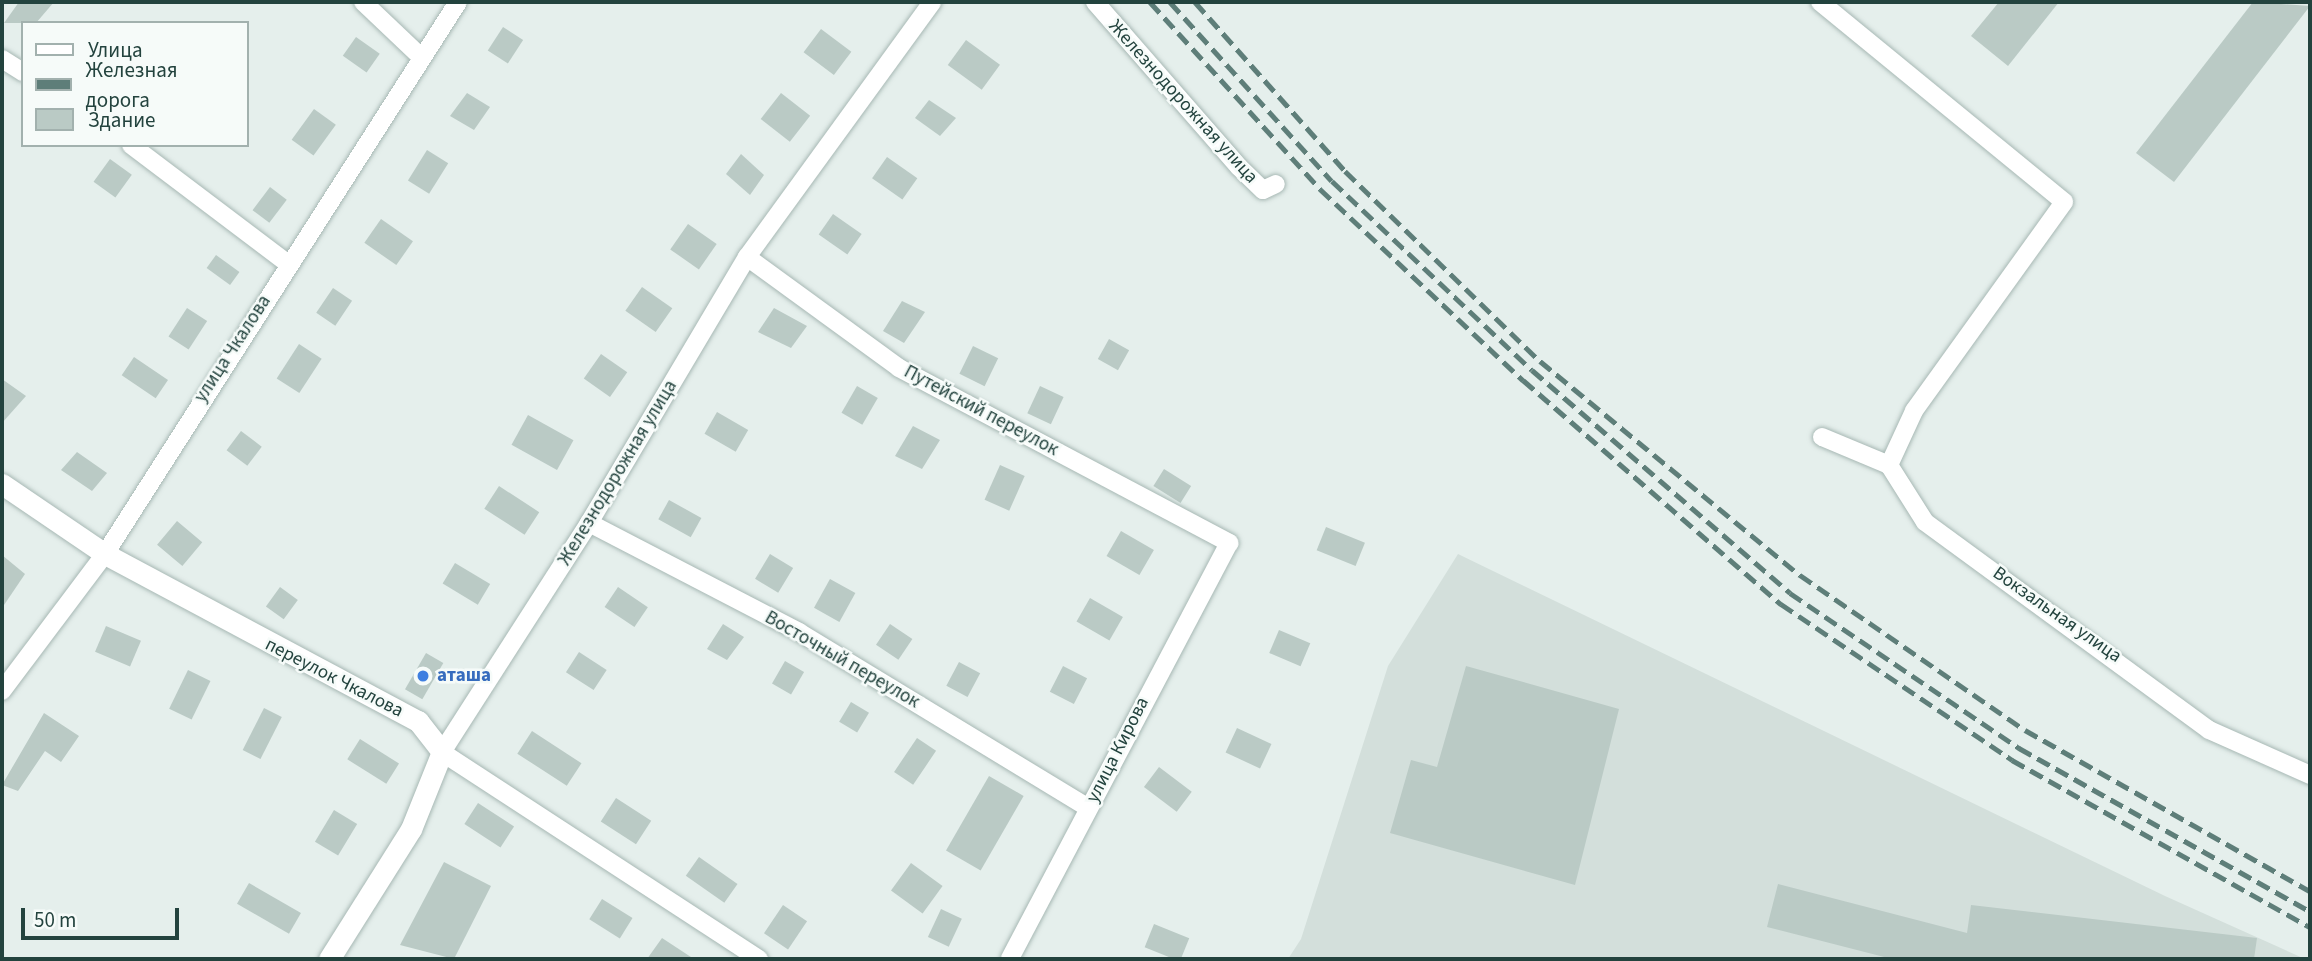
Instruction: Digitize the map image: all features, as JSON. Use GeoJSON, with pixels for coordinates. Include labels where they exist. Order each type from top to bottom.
{"type":"FeatureCollection","features":[{"type":"Feature","properties":{"kind":"street"},"geometry":{"type":"LineString","coordinates":[[363,2],[421,57]]}},
{"type":"Feature","properties":{"kind":"street","name":"улица Чкалова"},"geometry":{"type":"LineString","coordinates":[[2,691],[105,554],[287,264],[458,2]]}},
{"type":"Feature","properties":{"kind":"street","name":"Железнодорожная улица"},"geometry":{"type":"LineString","coordinates":[[329,959],[411,829],[442,752],[589,523],[747,257],[932,2]]}},
{"type":"Feature","properties":{"kind":"street","name":"Железнодорожная улица"},"geometry":{"type":"LineString","coordinates":[[1095,2],[1239,167],[1263,190],[1276,184]]}},
{"type":"Feature","properties":{"kind":"street"},"geometry":{"type":"LineString","coordinates":[[1820,2],[2064,202],[1914,411],[1889,465],[1822,437]]}},
{"type":"Feature","properties":{"kind":"street"},"geometry":{"type":"LineString","coordinates":[[2,59],[21,71]]}},
{"type":"Feature","properties":{"kind":"street"},"geometry":{"type":"LineString","coordinates":[[134,147],[287,264]]}},
{"type":"Feature","properties":{"kind":"street","name":"Путейский переулок"},"geometry":{"type":"LineString","coordinates":[[747,257],[899,368],[1229,542]]}},
{"type":"Feature","properties":{"kind":"street","name":"Вокзальная улица"},"geometry":{"type":"LineString","coordinates":[[1889,465],[1925,522],[2209,730],[2310,775]]}},
{"type":"Feature","properties":{"kind":"street","name":"переулок Чкалова"},"geometry":{"type":"LineString","coordinates":[[2,484],[105,554],[418,721],[442,752],[759,959]]}},
{"type":"Feature","properties":{"kind":"street","name":"Восточный переулок"},"geometry":{"type":"LineString","coordinates":[[589,523],[799,632],[1089,808]]}},
{"type":"Feature","properties":{"kind":"street","name":"улица Кирова"},"geometry":{"type":"LineString","coordinates":[[1010,959],[1229,542]]}},
{"type":"Feature","properties":{"kind":"shaded area"},"geometry":{"type":"Polygon","coordinates":[[[1458,554],[2165,896],[2305,959],[1288,959],[1301,939],[1388,666],[1458,554]]]}},
{"type":"Feature","properties":{"kind":"building"},"geometry":{"type":"Polygon","coordinates":[[[19,2],[54,2],[38,21],[4,23],[19,2]]]}},
{"type":"Feature","properties":{"kind":"building"},"geometry":{"type":"Polygon","coordinates":[[[1999,2],[2059,2],[2008,66],[1971,36],[1999,2]]]}},
{"type":"Feature","properties":{"kind":"building"},"geometry":{"type":"Polygon","coordinates":[[[2253,2],[2310,6],[2174,182],[2136,153],[2253,2]]]}},
{"type":"Feature","properties":{"kind":"building"},"geometry":{"type":"Polygon","coordinates":[[[503,27],[523,40],[508,64],[488,50],[503,27]]]}},
{"type":"Feature","properties":{"kind":"building"},"geometry":{"type":"Polygon","coordinates":[[[821,29],[851,52],[834,75],[804,52],[821,29]]]}},
{"type":"Feature","properties":{"kind":"building"},"geometry":{"type":"Polygon","coordinates":[[[356,37],[380,54],[367,72],[343,56],[356,37]]]}},
{"type":"Feature","properties":{"kind":"building"},"geometry":{"type":"Polygon","coordinates":[[[966,40],[1000,65],[982,90],[948,65],[966,40]]]}},
{"type":"Feature","properties":{"kind":"building"},"geometry":{"type":"Polygon","coordinates":[[[467,93],[490,107],[474,130],[450,116],[467,93]]]}},
{"type":"Feature","properties":{"kind":"building"},"geometry":{"type":"Polygon","coordinates":[[[781,93],[810,116],[790,142],[761,119],[781,93]]]}},
{"type":"Feature","properties":{"kind":"building"},"geometry":{"type":"Polygon","coordinates":[[[929,100],[956,118],[940,136],[915,118],[929,100]]]}},
{"type":"Feature","properties":{"kind":"building"},"geometry":{"type":"Polygon","coordinates":[[[314,109],[336,125],[314,156],[292,140],[314,109]]]}},
{"type":"Feature","properties":{"kind":"building"},"geometry":{"type":"Polygon","coordinates":[[[427,150],[448,163],[429,194],[408,181],[427,150]]]}},
{"type":"Feature","properties":{"kind":"building"},"geometry":{"type":"Polygon","coordinates":[[[741,154],[764,175],[750,195],[726,174],[741,154]]]}},
{"type":"Feature","properties":{"kind":"building"},"geometry":{"type":"Polygon","coordinates":[[[887,157],[917,178],[902,200],[872,178],[887,157]]]}},
{"type":"Feature","properties":{"kind":"building"},"geometry":{"type":"Polygon","coordinates":[[[110,159],[132,175],[115,198],[94,182],[110,159]]]}},
{"type":"Feature","properties":{"kind":"building"},"geometry":{"type":"Polygon","coordinates":[[[270,187],[287,200],[269,223],[253,210],[270,187]]]}},
{"type":"Feature","properties":{"kind":"building"},"geometry":{"type":"Polygon","coordinates":[[[833,214],[862,234],[847,255],[819,234],[833,214]]]}},
{"type":"Feature","properties":{"kind":"building"},"geometry":{"type":"Polygon","coordinates":[[[381,219],[413,241],[396,265],[364,243],[381,219]]]}},
{"type":"Feature","properties":{"kind":"building"},"geometry":{"type":"Polygon","coordinates":[[[688,224],[717,244],[699,269],[670,249],[688,224]]]}},
{"type":"Feature","properties":{"kind":"building"},"geometry":{"type":"Polygon","coordinates":[[[216,255],[239,272],[230,285],[207,268],[216,255]]]}},
{"type":"Feature","properties":{"kind":"building"},"geometry":{"type":"Polygon","coordinates":[[[642,287],[672,308],[656,332],[625,311],[642,287]]]}},
{"type":"Feature","properties":{"kind":"building"},"geometry":{"type":"Polygon","coordinates":[[[333,288],[352,301],[335,326],[316,313],[333,288]]]}},
{"type":"Feature","properties":{"kind":"building"},"geometry":{"type":"Polygon","coordinates":[[[902,301],[925,312],[904,343],[883,331],[902,301]]]}},
{"type":"Feature","properties":{"kind":"building"},"geometry":{"type":"Polygon","coordinates":[[[187,308],[207,321],[189,350],[168,337],[187,308]]]}},
{"type":"Feature","properties":{"kind":"building"},"geometry":{"type":"Polygon","coordinates":[[[774,308],[807,326],[791,348],[758,332],[774,308]]]}},
{"type":"Feature","properties":{"kind":"building"},"geometry":{"type":"Polygon","coordinates":[[[1109,339],[1129,350],[1118,370],[1098,359],[1109,339]]]}},
{"type":"Feature","properties":{"kind":"building"},"geometry":{"type":"Polygon","coordinates":[[[299,344],[322,359],[299,393],[277,378],[299,344]]]}},
{"type":"Feature","properties":{"kind":"building"},"geometry":{"type":"Polygon","coordinates":[[[973,346],[998,358],[985,386],[959,374],[973,346]]]}},
{"type":"Feature","properties":{"kind":"building"},"geometry":{"type":"Polygon","coordinates":[[[601,354],[627,372],[610,397],[584,379],[601,354]]]}},
{"type":"Feature","properties":{"kind":"building"},"geometry":{"type":"Polygon","coordinates":[[[134,357],[168,380],[156,398],[122,375],[134,357]]]}},
{"type":"Feature","properties":{"kind":"building"},"geometry":{"type":"Polygon","coordinates":[[[2,379],[26,396],[2,423],[2,379]]]}},
{"type":"Feature","properties":{"kind":"building"},"geometry":{"type":"Polygon","coordinates":[[[857,386],[878,398],[862,425],[842,413],[857,386]]]}},
{"type":"Feature","properties":{"kind":"building"},"geometry":{"type":"Polygon","coordinates":[[[1040,386],[1064,397],[1051,424],[1027,413],[1040,386]]]}},
{"type":"Feature","properties":{"kind":"building"},"geometry":{"type":"Polygon","coordinates":[[[717,412],[748,430],[736,452],[704,434],[717,412]]]}},
{"type":"Feature","properties":{"kind":"building"},"geometry":{"type":"Polygon","coordinates":[[[528,415],[573,440],[557,470],[512,445],[528,415]]]}},
{"type":"Feature","properties":{"kind":"building"},"geometry":{"type":"Polygon","coordinates":[[[913,426],[940,440],[922,469],[895,456],[913,426]]]}},
{"type":"Feature","properties":{"kind":"building"},"geometry":{"type":"Polygon","coordinates":[[[241,431],[262,447],[247,466],[227,450],[241,431]]]}},
{"type":"Feature","properties":{"kind":"building"},"geometry":{"type":"Polygon","coordinates":[[[77,452],[107,473],[92,491],[61,470],[77,452]]]}},
{"type":"Feature","properties":{"kind":"building"},"geometry":{"type":"Polygon","coordinates":[[[1000,465],[1025,476],[1009,511],[985,500],[1000,465]]]}},
{"type":"Feature","properties":{"kind":"building"},"geometry":{"type":"Polygon","coordinates":[[[1164,469],[1191,486],[1181,503],[1153,486],[1164,469]]]}},
{"type":"Feature","properties":{"kind":"building"},"geometry":{"type":"Polygon","coordinates":[[[499,486],[539,512],[525,535],[484,509],[499,486]]]}},
{"type":"Feature","properties":{"kind":"building"},"geometry":{"type":"Polygon","coordinates":[[[669,500],[701,518],[691,537],[658,519],[669,500]]]}},
{"type":"Feature","properties":{"kind":"building"},"geometry":{"type":"Polygon","coordinates":[[[177,521],[202,542],[182,566],[157,545],[177,521]]]}},
{"type":"Feature","properties":{"kind":"building"},"geometry":{"type":"Polygon","coordinates":[[[1326,527],[1365,543],[1356,566],[1317,550],[1326,527]]]}},
{"type":"Feature","properties":{"kind":"building"},"geometry":{"type":"Polygon","coordinates":[[[1121,531],[1154,550],[1139,575],[1106,556],[1121,531]]]}},
{"type":"Feature","properties":{"kind":"building"},"geometry":{"type":"Polygon","coordinates":[[[770,554],[793,568],[778,593],[755,579],[770,554]]]}},
{"type":"Feature","properties":{"kind":"building"},"geometry":{"type":"Polygon","coordinates":[[[2,555],[25,574],[2,608],[2,555]]]}},
{"type":"Feature","properties":{"kind":"building"},"geometry":{"type":"Polygon","coordinates":[[[455,563],[490,584],[478,605],[443,584],[455,563]]]}},
{"type":"Feature","properties":{"kind":"building"},"geometry":{"type":"Polygon","coordinates":[[[830,579],[855,593],[839,622],[814,608],[830,579]]]}},
{"type":"Feature","properties":{"kind":"building"},"geometry":{"type":"Polygon","coordinates":[[[280,587],[298,600],[284,619],[266,606],[280,587]]]}},
{"type":"Feature","properties":{"kind":"building"},"geometry":{"type":"Polygon","coordinates":[[[618,587],[648,607],[634,627],[605,607],[618,587]]]}},
{"type":"Feature","properties":{"kind":"building"},"geometry":{"type":"Polygon","coordinates":[[[1090,598],[1123,617],[1109,640],[1076,621],[1090,598]]]}},
{"type":"Feature","properties":{"kind":"building"},"geometry":{"type":"Polygon","coordinates":[[[723,624],[744,637],[727,660],[707,649],[723,624]]]}},
{"type":"Feature","properties":{"kind":"building"},"geometry":{"type":"Polygon","coordinates":[[[890,624],[912,639],[898,660],[876,645],[890,624]]]}},
{"type":"Feature","properties":{"kind":"building"},"geometry":{"type":"Polygon","coordinates":[[[106,626],[141,641],[130,667],[95,652],[106,626]]]}},
{"type":"Feature","properties":{"kind":"building"},"geometry":{"type":"Polygon","coordinates":[[[1279,630],[1310,643],[1301,666],[1269,653],[1279,630]]]}},
{"type":"Feature","properties":{"kind":"building"},"geometry":{"type":"Polygon","coordinates":[[[579,652],[607,670],[594,690],[566,672],[579,652]]]}},
{"type":"Feature","properties":{"kind":"building","name":"аташа"},"geometry":{"type":"Polygon","coordinates":[[[426,653],[443,663],[422,699],[405,689],[426,653]]]}},
{"type":"Feature","properties":{"kind":"building"},"geometry":{"type":"Polygon","coordinates":[[[785,661],[804,672],[791,695],[772,684],[785,661]]]}},
{"type":"Feature","properties":{"kind":"building"},"geometry":{"type":"Polygon","coordinates":[[[959,662],[980,673],[968,697],[946,686],[959,662]]]}},
{"type":"Feature","properties":{"kind":"building"},"geometry":{"type":"Polygon","coordinates":[[[1063,666],[1087,678],[1074,704],[1050,692],[1063,666]]]}},
{"type":"Feature","properties":{"kind":"building"},"geometry":{"type":"Polygon","coordinates":[[[1466,666],[1619,709],[1575,885],[1390,833],[1411,760],[1437,767],[1466,666]]]}},
{"type":"Feature","properties":{"kind":"building"},"geometry":{"type":"Polygon","coordinates":[[[188,670],[210,681],[192,720],[169,709],[188,670]]]}},
{"type":"Feature","properties":{"kind":"building"},"geometry":{"type":"Polygon","coordinates":[[[851,702],[869,713],[857,733],[839,722],[851,702]]]}},
{"type":"Feature","properties":{"kind":"building"},"geometry":{"type":"Polygon","coordinates":[[[264,708],[282,717],[260,759],[243,750],[264,708]]]}},
{"type":"Feature","properties":{"kind":"building"},"geometry":{"type":"Polygon","coordinates":[[[44,713],[79,736],[61,762],[45,751],[18,791],[2,785],[44,713]]]}},
{"type":"Feature","properties":{"kind":"building"},"geometry":{"type":"Polygon","coordinates":[[[1237,728],[1271,744],[1260,769],[1226,752],[1237,728]]]}},
{"type":"Feature","properties":{"kind":"building"},"geometry":{"type":"Polygon","coordinates":[[[532,731],[581,763],[567,786],[517,754],[532,731]]]}},
{"type":"Feature","properties":{"kind":"building"},"geometry":{"type":"Polygon","coordinates":[[[917,738],[936,751],[913,785],[894,772],[917,738]]]}},
{"type":"Feature","properties":{"kind":"building"},"geometry":{"type":"Polygon","coordinates":[[[360,739],[399,763],[386,784],[347,759],[360,739]]]}},
{"type":"Feature","properties":{"kind":"building"},"geometry":{"type":"Polygon","coordinates":[[[1159,767],[1192,792],[1177,812],[1144,787],[1159,767]]]}},
{"type":"Feature","properties":{"kind":"building"},"geometry":{"type":"Polygon","coordinates":[[[989,776],[1024,796],[981,870],[946,850],[989,776]]]}},
{"type":"Feature","properties":{"kind":"building"},"geometry":{"type":"Polygon","coordinates":[[[616,798],[651,821],[636,844],[601,821],[616,798]]]}},
{"type":"Feature","properties":{"kind":"building"},"geometry":{"type":"Polygon","coordinates":[[[478,803],[514,826],[500,847],[464,824],[478,803]]]}},
{"type":"Feature","properties":{"kind":"building"},"geometry":{"type":"Polygon","coordinates":[[[334,810],[357,824],[338,856],[315,842],[334,810]]]}},
{"type":"Feature","properties":{"kind":"building"},"geometry":{"type":"Polygon","coordinates":[[[699,857],[738,884],[724,903],[686,876],[699,857]]]}},
{"type":"Feature","properties":{"kind":"building"},"geometry":{"type":"Polygon","coordinates":[[[444,862],[491,886],[454,959],[400,945],[444,862]]]}},
{"type":"Feature","properties":{"kind":"building"},"geometry":{"type":"Polygon","coordinates":[[[911,863],[943,886],[923,913],[891,891],[911,863]]]}},
{"type":"Feature","properties":{"kind":"building"},"geometry":{"type":"Polygon","coordinates":[[[249,883],[301,913],[289,934],[237,904],[249,883]]]}},
{"type":"Feature","properties":{"kind":"building"},"geometry":{"type":"Polygon","coordinates":[[[1778,884],[1967,933],[1971,905],[2257,938],[2254,959],[1892,959],[1767,927],[1778,884]]]}},
{"type":"Feature","properties":{"kind":"building"},"geometry":{"type":"Polygon","coordinates":[[[602,899],[633,918],[620,938],[589,919],[602,899]]]}},
{"type":"Feature","properties":{"kind":"building"},"geometry":{"type":"Polygon","coordinates":[[[783,905],[807,921],[788,949],[764,933],[783,905]]]}},
{"type":"Feature","properties":{"kind":"building"},"geometry":{"type":"Polygon","coordinates":[[[941,909],[962,919],[949,947],[928,937],[941,909]]]}},
{"type":"Feature","properties":{"kind":"building"},"geometry":{"type":"Polygon","coordinates":[[[1154,924],[1189,938],[1181,959],[1174,959],[1145,947],[1154,924]]]}},
{"type":"Feature","properties":{"kind":"building"},"geometry":{"type":"Polygon","coordinates":[[[662,938],[694,959],[647,959],[662,938]]]}},
{"type":"Feature","properties":{"kind":"railway"},"geometry":{"type":"LineString","coordinates":[[1150,2],[1320,189],[1523,380],[1781,604],[2012,760],[2310,927]]}},
{"type":"Feature","properties":{"kind":"railway"},"geometry":{"type":"LineString","coordinates":[[1170,2],[1332,181],[1532,370],[1790,593],[2019,748],[2310,911]]}},
{"type":"Feature","properties":{"kind":"railway"},"geometry":{"type":"LineString","coordinates":[[1195,2],[1345,171],[1540,361],[1800,575],[2025,730],[2310,891]]}},
{"type":"Feature","properties":{"kind":"place","name":"аташа"},"geometry":{"type":"Point","coordinates":[423,676]}}]}
